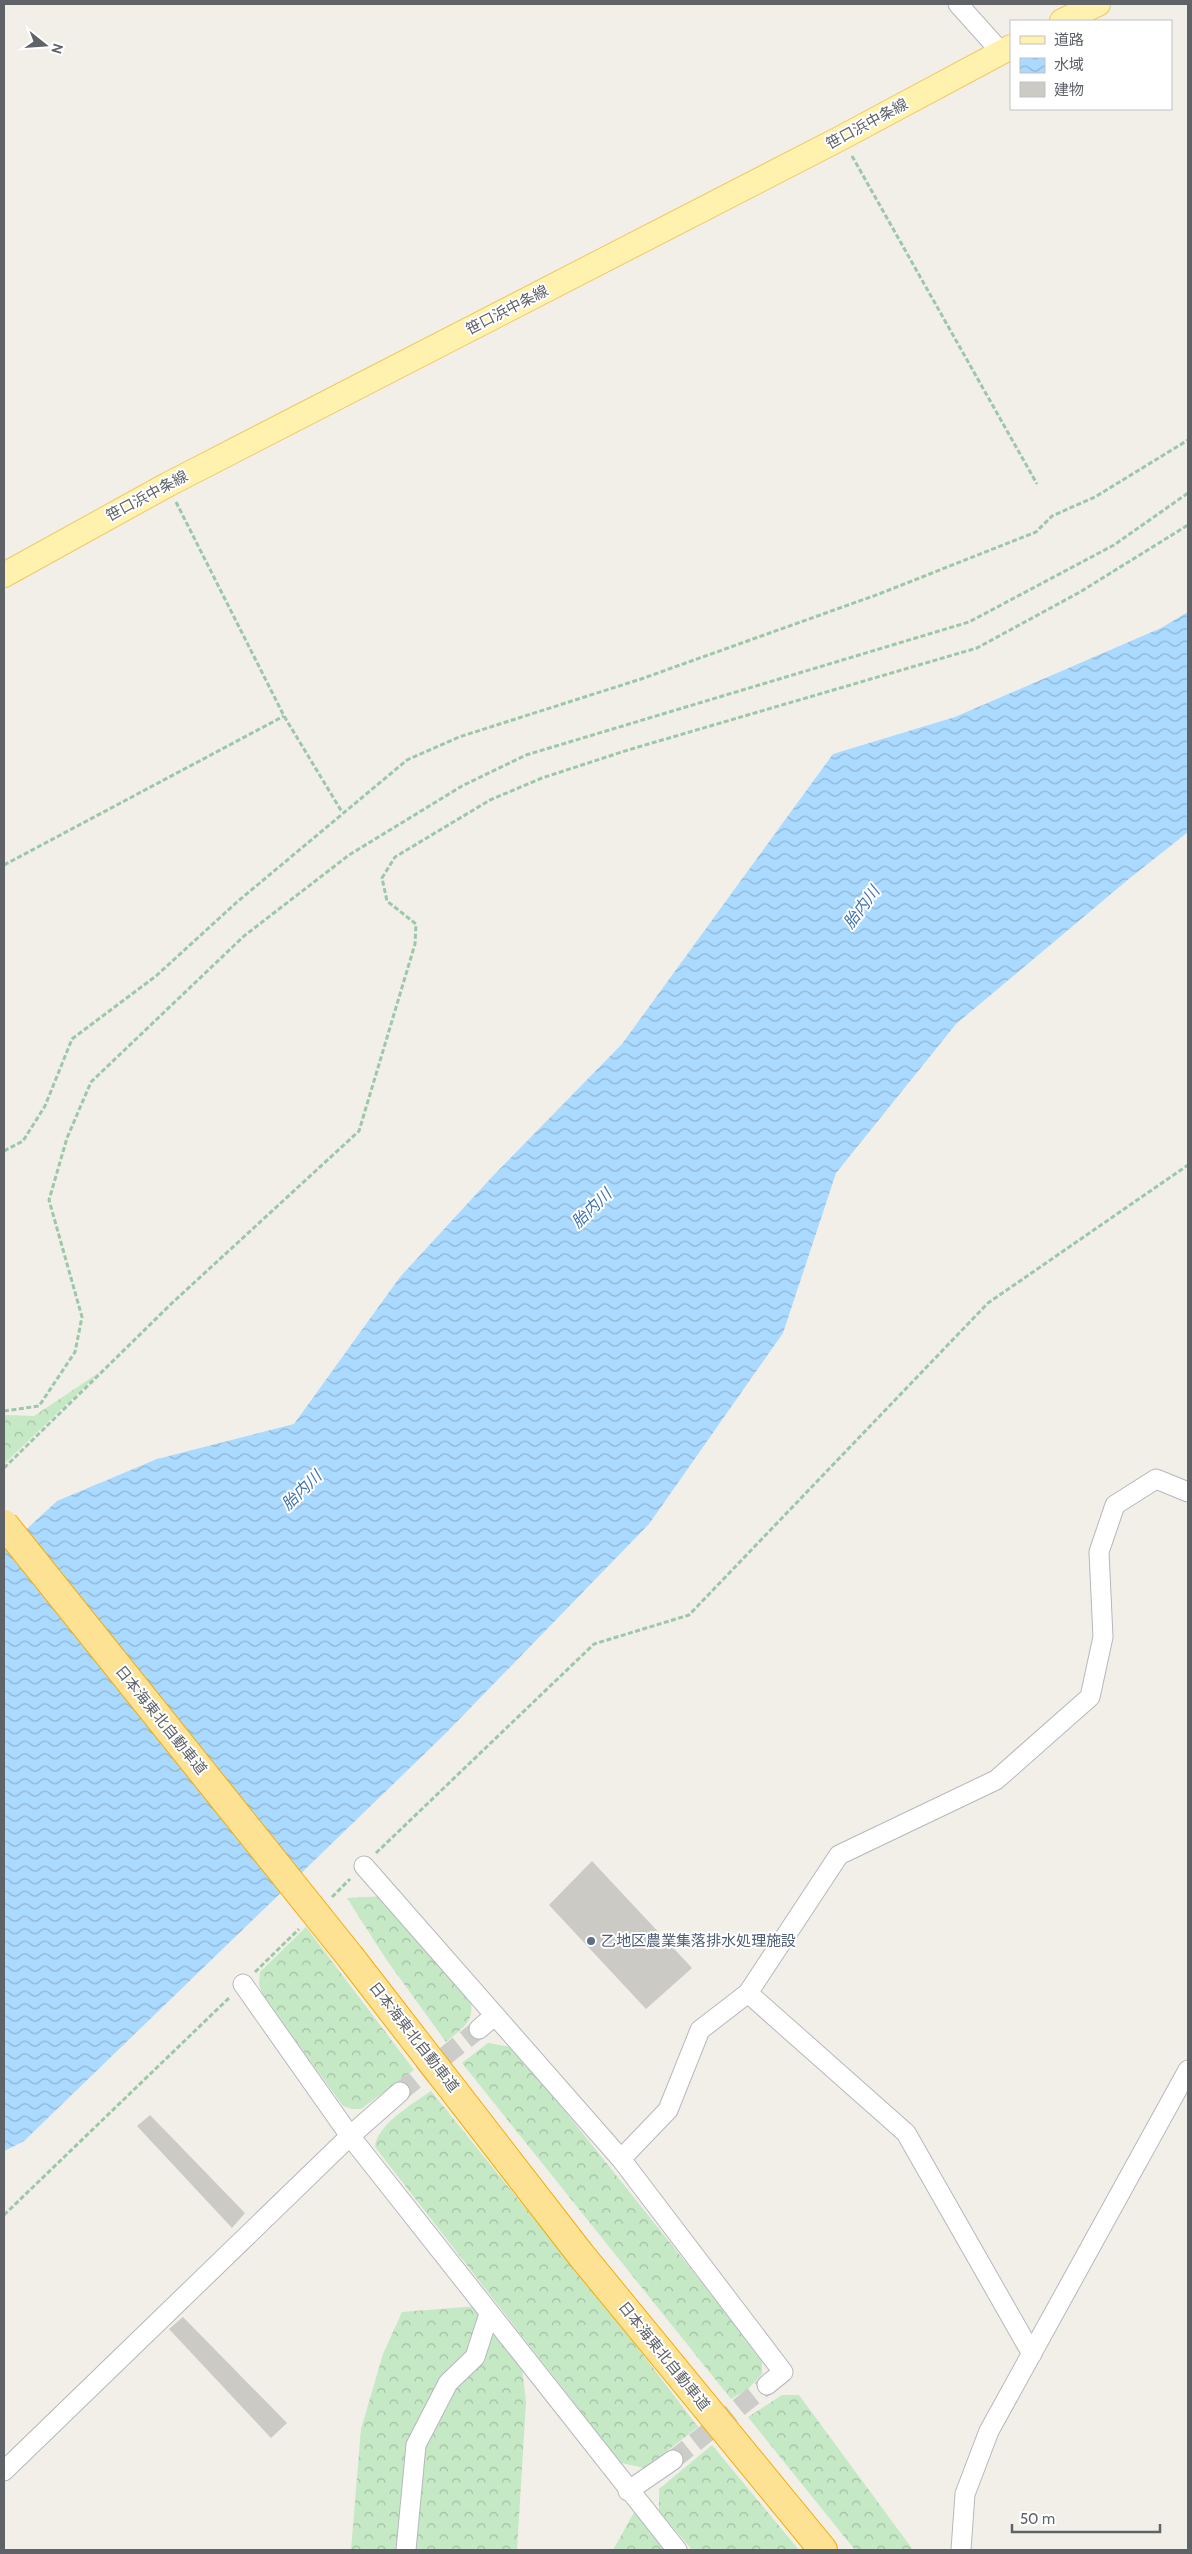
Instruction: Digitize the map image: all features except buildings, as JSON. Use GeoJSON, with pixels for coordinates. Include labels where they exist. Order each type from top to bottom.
{"type":"FeatureCollection","features":[{"type":"Feature","properties":{"kind":"highway","name":"日本海東北自動車道"},"geometry":{"type":"LineString","coordinates":[[4,1524],[352,1959],[581,2255],[823,2550]]}},
{"type":"Feature","properties":{"kind":"main road"},"geometry":{"type":"LineString","coordinates":[[1064,20],[1098,4]]}},
{"type":"Feature","properties":{"kind":"main road","name":"笹口浜中条線"},"geometry":{"type":"LineString","coordinates":[[4,575],[167,485],[841,138],[1006,49]]}},
{"type":"Feature","properties":{"kind":"street"},"geometry":{"type":"LineString","coordinates":[[958,4],[1006,49]]}},
{"type":"Feature","properties":{"kind":"street"},"geometry":{"type":"LineString","coordinates":[[621,2159],[668,2110],[700,2030],[748,1993],[839,1855],[996,1780],[1090,1697],[1102,1637],[1100,1552],[1115,1505],[1156,1479],[1188,1492]]}},
{"type":"Feature","properties":{"kind":"street"},"geometry":{"type":"LineString","coordinates":[[364,1866],[621,2159],[784,2372],[767,2385]]}},
{"type":"Feature","properties":{"kind":"street"},"geometry":{"type":"LineString","coordinates":[[243,1984],[350,2136],[628,2492],[677,2550]]}},
{"type":"Feature","properties":{"kind":"street"},"geometry":{"type":"LineString","coordinates":[[748,1993],[906,2134],[1032,2354]]}},
{"type":"Feature","properties":{"kind":"street"},"geometry":{"type":"LineString","coordinates":[[479,2029],[494,2016]]}},
{"type":"Feature","properties":{"kind":"street"},"geometry":{"type":"LineString","coordinates":[[961,2550],[965,2494],[989,2431],[1188,2070]]}},
{"type":"Feature","properties":{"kind":"street"},"geometry":{"type":"LineString","coordinates":[[4,2471],[350,2136],[400,2092]]}},
{"type":"Feature","properties":{"kind":"street"},"geometry":{"type":"LineString","coordinates":[[406,2550],[416,2445],[448,2383],[475,2357],[489,2314]]}},
{"type":"Feature","properties":{"kind":"street"},"geometry":{"type":"LineString","coordinates":[[628,2492],[673,2460]]}},
{"type":"Feature","properties":{"kind":"path"},"geometry":{"type":"LineString","coordinates":[[841,138],[872,188],[1037,484]]}},
{"type":"Feature","properties":{"kind":"path"},"geometry":{"type":"LineString","coordinates":[[4,1151],[22,1141],[45,1106],[72,1039],[156,976],[237,902],[314,838],[342,812],[408,760],[459,736],[650,676],[878,594],[1036,532],[1052,516],[1095,498],[1188,440]]}},
{"type":"Feature","properties":{"kind":"path"},"geometry":{"type":"LineString","coordinates":[[167,485],[284,716],[342,812]]}},
{"type":"Feature","properties":{"kind":"path"},"geometry":{"type":"LineString","coordinates":[[4,1411],[39,1406],[75,1352],[82,1317],[49,1200],[67,1138],[91,1082],[244,936],[349,855],[462,786],[526,755],[969,622],[1114,545],[1188,493]]}},
{"type":"Feature","properties":{"kind":"path"},"geometry":{"type":"LineString","coordinates":[[4,1468],[172,1304],[359,1130],[415,944],[416,924],[387,901],[382,878],[395,857],[490,800],[542,778],[628,750],[976,648],[1080,592],[1188,526]]}},
{"type":"Feature","properties":{"kind":"path"},"geometry":{"type":"LineString","coordinates":[[4,866],[284,716]]}},
{"type":"Feature","properties":{"kind":"path"},"geometry":{"type":"LineString","coordinates":[[328,1900],[594,1644],[689,1616],[988,1303],[1188,1165]]}},
{"type":"Feature","properties":{"kind":"path"},"geometry":{"type":"LineString","coordinates":[[4,2215],[300,1928]]}},
{"type":"Feature","properties":{"kind":"green space"},"geometry":{"type":"Polygon","coordinates":[[[100,1372],[4,1464],[4,1415],[34,1416],[100,1372]]]}},
{"type":"Feature","properties":{"kind":"green space"},"geometry":{"type":"Polygon","coordinates":[[[386,1896],[470,1997],[470,2018],[463,2028],[446,2042],[386,1959],[347,1898],[386,1896]]]}},
{"type":"Feature","properties":{"kind":"green space"},"geometry":{"type":"Polygon","coordinates":[[[306,1927],[414,2070],[361,2109],[343,2106],[262,1994],[259,1982],[260,1972],[306,1927]]]}},
{"type":"Feature","properties":{"kind":"green space"},"geometry":{"type":"Polygon","coordinates":[[[488,2043],[511,2047],[521,2056],[762,2358],[762,2374],[748,2389],[731,2399],[462,2063],[488,2043]]]}},
{"type":"Feature","properties":{"kind":"green space"},"geometry":{"type":"Polygon","coordinates":[[[431,2091],[631,2339],[698,2427],[645,2468],[621,2463],[375,2147],[382,2131],[397,2115],[431,2091]]]}},
{"type":"Feature","properties":{"kind":"green space"},"geometry":{"type":"Polygon","coordinates":[[[478,2306],[518,2332],[526,2402],[517,2550],[351,2550],[361,2429],[383,2354],[402,2312],[478,2306]]]}},
{"type":"Feature","properties":{"kind":"green space"},"geometry":{"type":"Polygon","coordinates":[[[782,2395],[799,2395],[913,2550],[855,2550],[748,2417],[782,2395]]]}},
{"type":"Feature","properties":{"kind":"green space"},"geometry":{"type":"Polygon","coordinates":[[[712,2445],[799,2550],[692,2550],[659,2511],[659,2489],[712,2445]]]}},
{"type":"Feature","properties":{"kind":"green space"},"geometry":{"type":"Polygon","coordinates":[[[637,2507],[672,2550],[613,2550],[637,2507]]]}},
{"type":"Feature","properties":{"kind":"water","name":"胎内川"},"geometry":{"type":"Polygon","coordinates":[[[1188,612],[1188,832],[1130,878],[956,1024],[836,1173],[783,1333],[649,1524],[445,1734],[24,2141],[4,2151],[4,1550],[57,1501],[157,1459],[294,1424],[400,1277],[491,1178],[622,1044],[833,754],[955,717],[1161,628],[1188,612]]]}},
{"type":"Feature","properties":{"kind":"tunnel"},"geometry":{"type":"LineString","coordinates":[[400,2092],[479,2029]]}},
{"type":"Feature","properties":{"kind":"tunnel"},"geometry":{"type":"LineString","coordinates":[[673,2460],[767,2385]]}},
{"type":"Feature","properties":{"kind":"place","name":"乙地区農業集落排水処理施設"},"geometry":{"type":"Point","coordinates":[591,1941]}}]}
